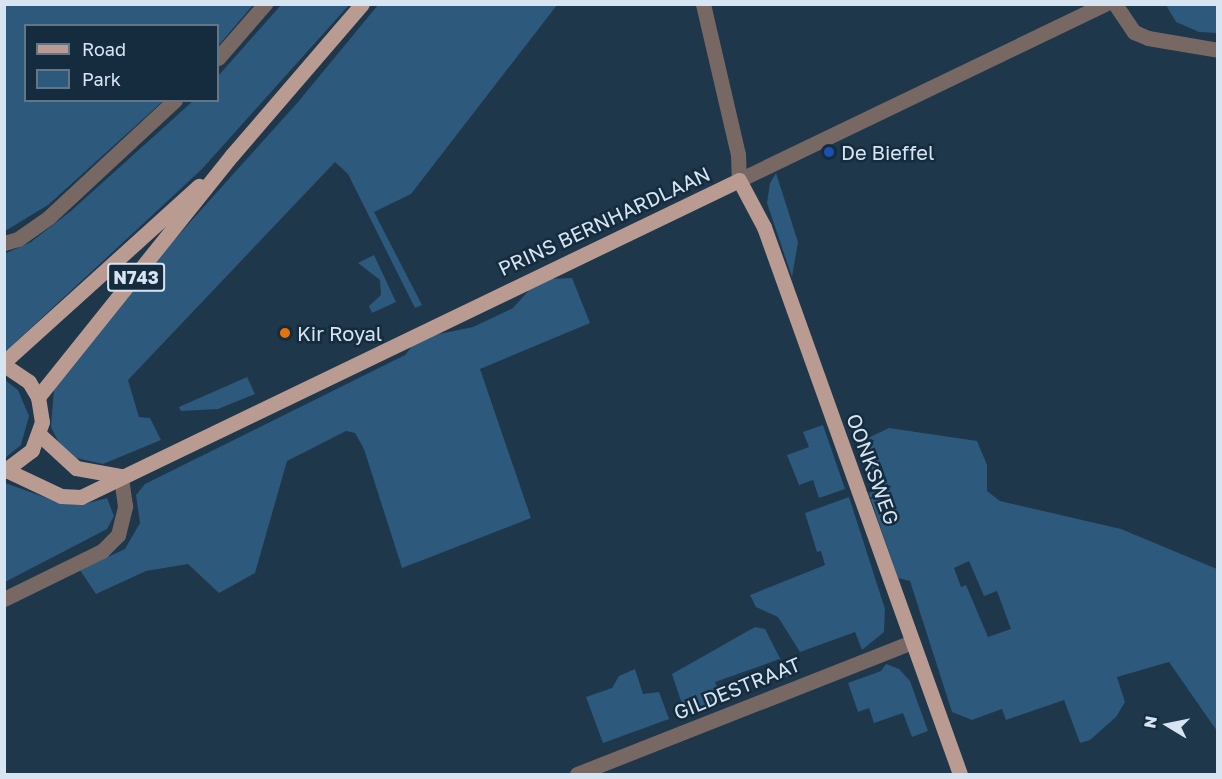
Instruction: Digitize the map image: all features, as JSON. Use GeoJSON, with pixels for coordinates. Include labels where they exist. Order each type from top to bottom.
{"type":"FeatureCollection","features":[{"type":"Feature","properties":{"kind":"main road","name":"N743"},"geometry":{"type":"LineString","coordinates":[[232,155],[4,364],[29,382],[38,397],[232,155],[362,4]]}},
{"type":"Feature","properties":{"kind":"main road","name":"PRINS BERNHARDLAAN"},"geometry":{"type":"LineString","coordinates":[[5,470],[60,495],[81,497],[739,180]]}},
{"type":"Feature","properties":{"kind":"main road","name":"OONKSWEG"},"geometry":{"type":"LineString","coordinates":[[739,180],[764,227],[960,774]]}},
{"type":"Feature","properties":{"kind":"main road"},"geometry":{"type":"LineString","coordinates":[[5,470],[32,450],[40,435],[42,409],[38,397]]}},
{"type":"Feature","properties":{"kind":"main road"},"geometry":{"type":"LineString","coordinates":[[40,435],[76,468],[121,476]]}},
{"type":"Feature","properties":{"kind":"street"},"geometry":{"type":"LineString","coordinates":[[219,57],[265,4]]}},
{"type":"Feature","properties":{"kind":"street"},"geometry":{"type":"LineString","coordinates":[[703,4],[738,154],[739,180]]}},
{"type":"Feature","properties":{"kind":"street","name":"PRINS BERNHARDLAAN"},"geometry":{"type":"LineString","coordinates":[[739,180],[1105,4]]}},
{"type":"Feature","properties":{"kind":"street"},"geometry":{"type":"LineString","coordinates":[[1115,4],[1134,32],[1148,38],[1218,50]]}},
{"type":"Feature","properties":{"kind":"street"},"geometry":{"type":"LineString","coordinates":[[4,243],[18,239],[49,217],[174,102]]}},
{"type":"Feature","properties":{"kind":"street"},"geometry":{"type":"LineString","coordinates":[[4,599],[102,551],[118,535],[125,506],[121,476]]}},
{"type":"Feature","properties":{"kind":"street","name":"GILDESTRAAT"},"geometry":{"type":"LineString","coordinates":[[577,774],[912,642]]}},
{"type":"Feature","properties":{"kind":"green space"},"geometry":{"type":"Polygon","coordinates":[[[4,5],[253,5],[219,45],[219,24],[24,24],[24,102],[162,102],[48,205],[5,231],[4,5]]]}},
{"type":"Feature","properties":{"kind":"green space"},"geometry":{"type":"Polygon","coordinates":[[[281,5],[349,5],[202,169],[5,352],[4,254],[31,242],[71,211],[192,102],[219,102],[219,75],[281,5]]]}},
{"type":"Feature","properties":{"kind":"green space"},"geometry":{"type":"Polygon","coordinates":[[[378,5],[557,5],[411,194],[374,212],[422,305],[415,308],[348,174],[335,162],[128,380],[139,417],[150,418],[161,440],[103,464],[76,458],[61,447],[51,427],[54,389],[174,240],[298,102],[378,5]]]}},
{"type":"Feature","properties":{"kind":"green space"},"geometry":{"type":"Polygon","coordinates":[[[1166,5],[1217,5],[1217,33],[1199,32],[1176,22],[1166,5]]]}},
{"type":"Feature","properties":{"kind":"green space"},"geometry":{"type":"Polygon","coordinates":[[[776,173],[798,242],[792,277],[767,203],[770,183],[776,173]]]}},
{"type":"Feature","properties":{"kind":"green space"},"geometry":{"type":"Polygon","coordinates":[[[374,255],[396,302],[372,313],[369,306],[381,295],[380,280],[358,263],[374,255]]]}},
{"type":"Feature","properties":{"kind":"green space"},"geometry":{"type":"Polygon","coordinates":[[[572,278],[590,323],[480,369],[531,518],[402,568],[364,449],[355,433],[346,431],[287,461],[255,573],[219,593],[188,564],[146,571],[96,594],[80,570],[125,549],[140,523],[136,495],[145,484],[405,355],[414,344],[430,336],[473,327],[513,308],[532,287],[549,279],[572,278]]]}},
{"type":"Feature","properties":{"kind":"green space"},"geometry":{"type":"Polygon","coordinates":[[[247,377],[255,394],[218,409],[181,411],[179,407],[247,377]]]}},
{"type":"Feature","properties":{"kind":"green space"},"geometry":{"type":"Polygon","coordinates":[[[5,380],[18,390],[29,416],[21,445],[5,458],[5,380]]]}},
{"type":"Feature","properties":{"kind":"green space"},"geometry":{"type":"Polygon","coordinates":[[[823,425],[845,489],[819,498],[813,480],[799,485],[787,455],[809,447],[803,432],[823,425]]]}},
{"type":"Feature","properties":{"kind":"green space"},"geometry":{"type":"Polygon","coordinates":[[[889,428],[977,441],[987,465],[987,491],[1000,501],[1121,529],[1217,569],[1217,731],[1169,662],[1117,677],[1125,702],[1116,717],[1090,740],[1080,743],[1064,700],[1006,720],[1002,709],[972,720],[952,712],[910,581],[898,578],[869,494],[877,485],[860,442],[889,428]],[[969,561],[954,568],[961,587],[966,585],[988,637],[1011,629],[997,591],[984,596],[969,561]]]}},
{"type":"Feature","properties":{"kind":"green space"},"geometry":{"type":"Polygon","coordinates":[[[5,483],[61,503],[85,504],[107,498],[114,516],[107,529],[5,582],[5,483]]]}},
{"type":"Feature","properties":{"kind":"green space"},"geometry":{"type":"Polygon","coordinates":[[[849,497],[885,609],[884,632],[862,650],[855,632],[800,652],[778,617],[756,607],[750,595],[825,565],[821,551],[817,552],[805,513],[849,497]]]}},
{"type":"Feature","properties":{"kind":"green space"},"geometry":{"type":"Polygon","coordinates":[[[755,627],[765,629],[789,676],[786,677],[779,659],[715,682],[722,700],[685,713],[672,674],[755,627]]]}},
{"type":"Feature","properties":{"kind":"green space"},"geometry":{"type":"Polygon","coordinates":[[[886,664],[899,669],[910,681],[928,731],[912,737],[903,713],[874,723],[869,708],[858,712],[848,683],[881,671],[886,664]]]}},
{"type":"Feature","properties":{"kind":"green space"},"geometry":{"type":"Polygon","coordinates":[[[635,669],[643,694],[659,692],[669,719],[603,743],[586,697],[612,688],[619,676],[635,669]]]}},
{"type":"Feature","properties":{"kind":"place","name":"De Bieffel"},"geometry":{"type":"Point","coordinates":[829,152]}},
{"type":"Feature","properties":{"kind":"place","name":"Kir Royal"},"geometry":{"type":"Point","coordinates":[285,333]}}]}
